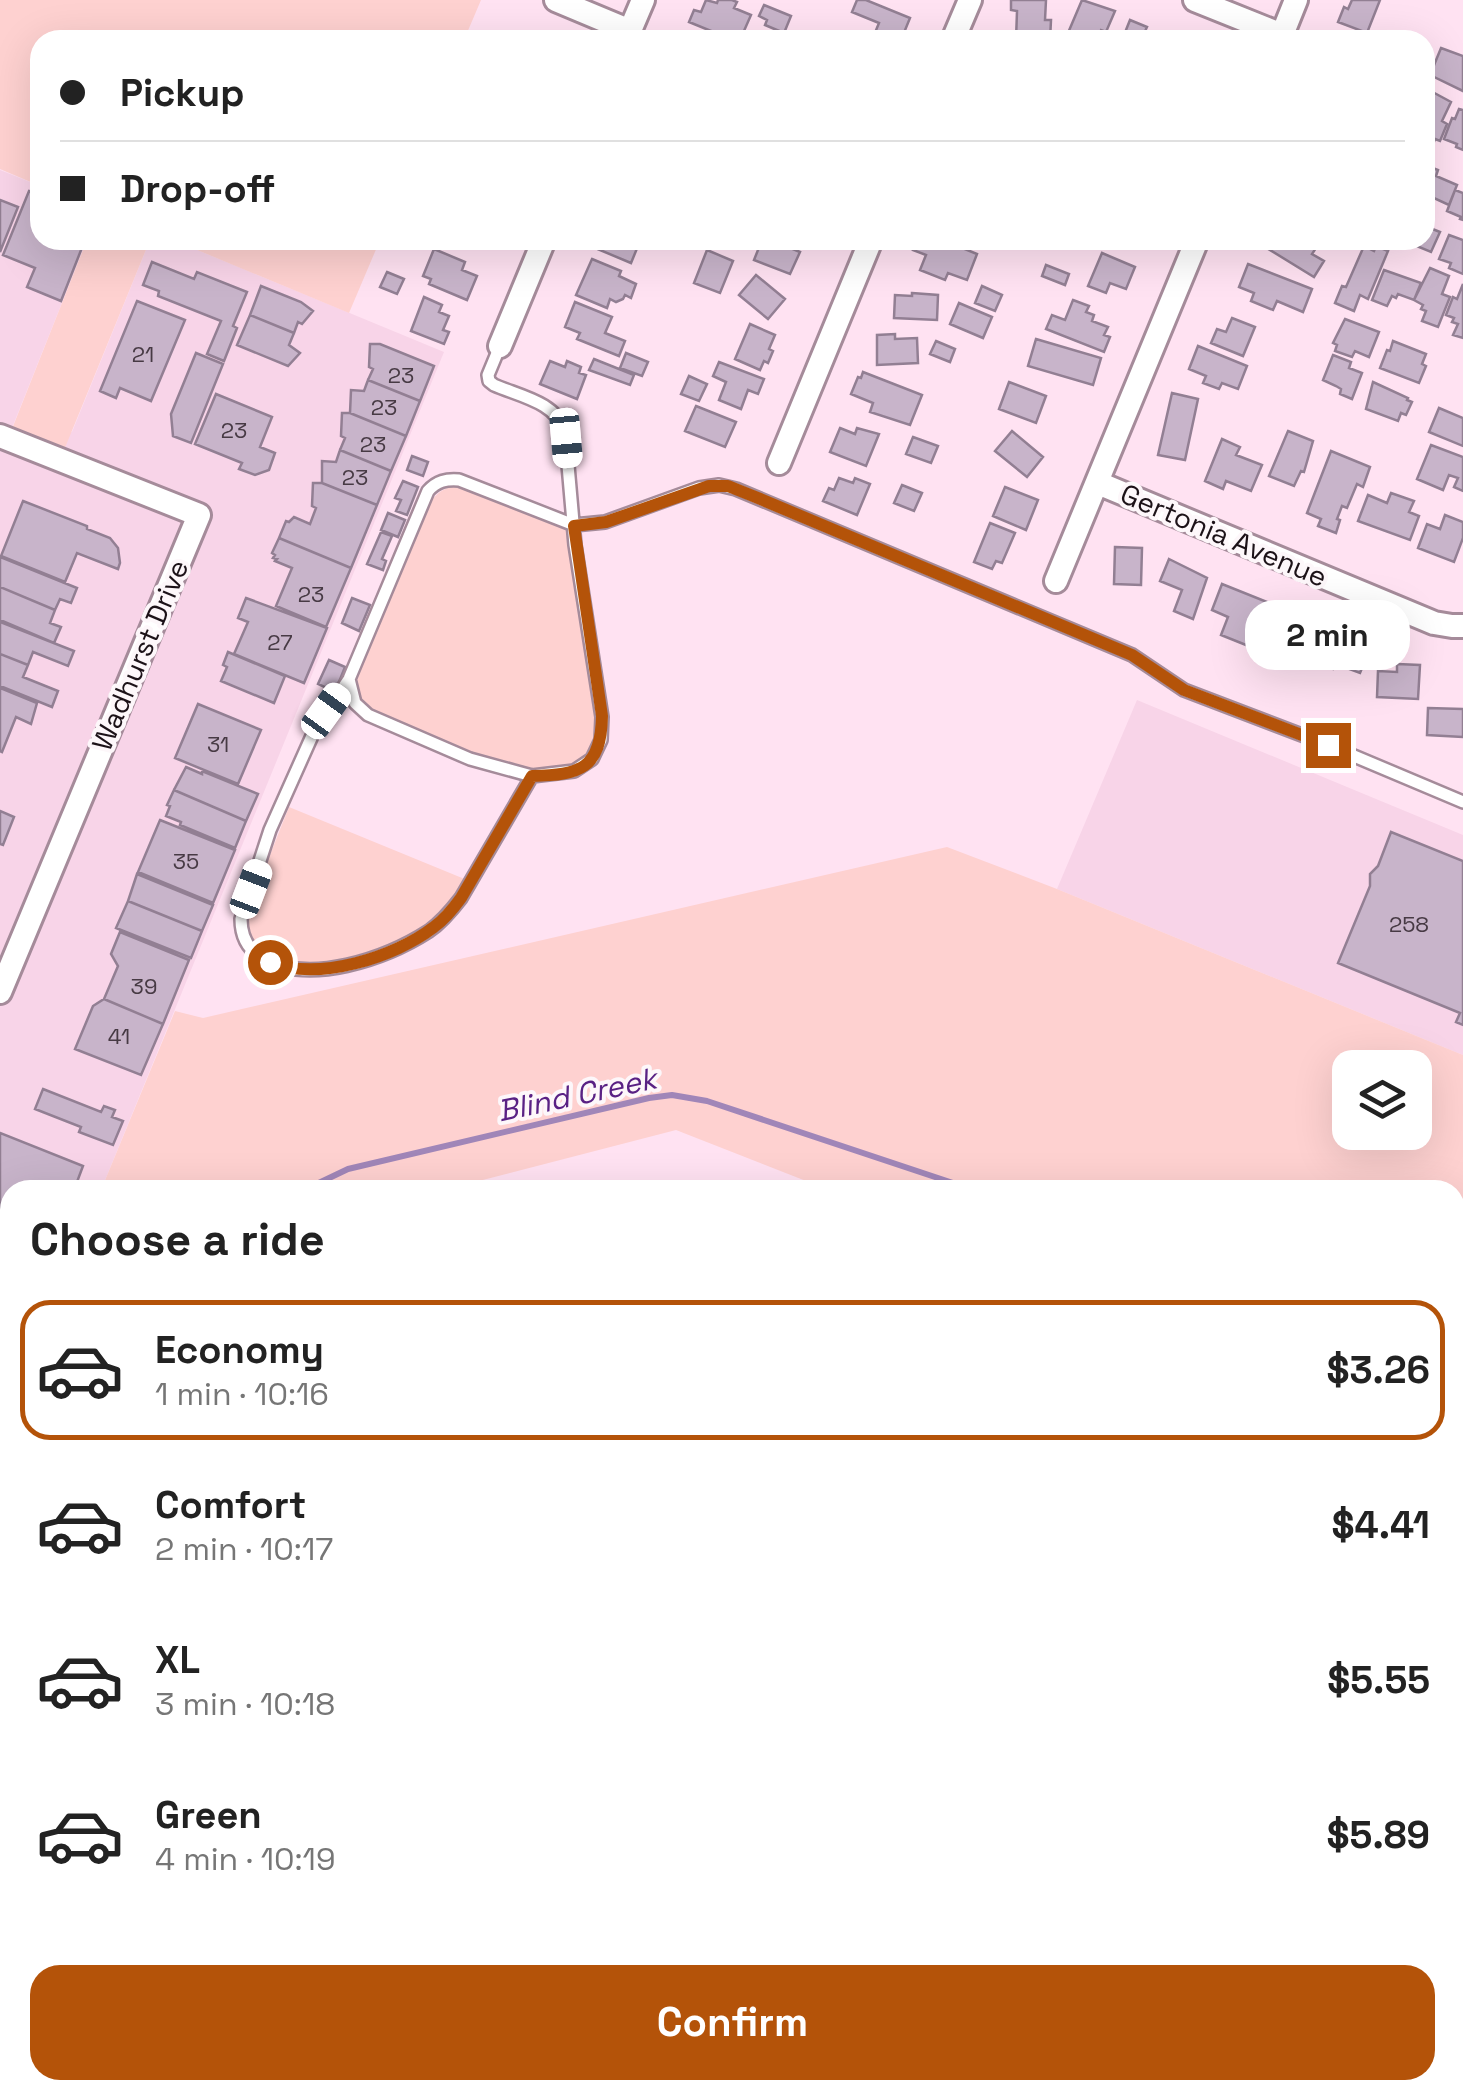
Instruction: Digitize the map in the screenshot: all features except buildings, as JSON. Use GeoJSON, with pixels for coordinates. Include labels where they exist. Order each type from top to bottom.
{"type":"FeatureCollection","features":[{"type":"Feature","properties":{"kind":"street"},"geometry":{"type":"LineString","coordinates":[[556,0],[618,30]]}},
{"type":"Feature","properties":{"kind":"street"},"geometry":{"type":"LineString","coordinates":[[630,30],[643,0]]}},
{"type":"Feature","properties":{"kind":"street"},"geometry":{"type":"LineString","coordinates":[[957,30],[970,0]]}},
{"type":"Feature","properties":{"kind":"street"},"geometry":{"type":"LineString","coordinates":[[1196,0],[1263,30]]}},
{"type":"Feature","properties":{"kind":"street"},"geometry":{"type":"LineString","coordinates":[[1284,30],[1296,0]]}},
{"type":"Feature","properties":{"kind":"street"},"geometry":{"type":"LineString","coordinates":[[500,346],[540,250]]}},
{"type":"Feature","properties":{"kind":"street"},"geometry":{"type":"LineString","coordinates":[[779,462],[867,250]]}},
{"type":"Feature","properties":{"kind":"street"},"geometry":{"type":"LineString","coordinates":[[1056,581],[1194,250]]}},
{"type":"Feature","properties":{"kind":"street","name":"Wadhurst Drive"},"geometry":{"type":"LineString","coordinates":[[0,436],[199,516],[0,992]]}},
{"type":"Feature","properties":{"kind":"street","name":"Gertonia Avenue"},"geometry":{"type":"LineString","coordinates":[[1098,483],[1434,623],[1463,626]]}},
{"type":"Feature","properties":{"kind":"lane"},"geometry":{"type":"LineString","coordinates":[[349,679],[355,703],[375,718],[470,759],[532,776],[584,767],[601,740],[601,706],[563,425],[549,408],[489,381],[500,346]]}},
{"type":"Feature","properties":{"kind":"lane"},"geometry":{"type":"LineString","coordinates":[[532,776],[461,898],[432,929],[391,951],[320,970],[280,966],[248,946],[241,929],[244,908],[270,830],[316,726],[349,679],[428,491],[446,480],[459,480],[574,526],[606,522],[699,488],[720,485],[736,489],[1132,655],[1184,690],[1463,802]]}},
{"type":"Feature","properties":{"kind":"shaded area"},"geometry":{"type":"Polygon","coordinates":[[[0,0],[481,0],[468,30],[30,30],[30,182],[0,169],[0,0]]]}},
{"type":"Feature","properties":{"kind":"shaded area"},"geometry":{"type":"Polygon","coordinates":[[[0,170],[30,182],[30,250],[83,250],[8,438],[72,432],[146,250],[197,250],[444,352],[105,1180],[0,1180],[0,170]]]}},
{"type":"Feature","properties":{"kind":"shaded area"},"geometry":{"type":"Polygon","coordinates":[[[83,250],[146,250],[60,460],[8,439],[83,250]]]}},
{"type":"Feature","properties":{"kind":"shaded area"},"geometry":{"type":"Polygon","coordinates":[[[197,250],[376,250],[349,313],[197,250]]]}},
{"type":"Feature","properties":{"kind":"shaded area"},"geometry":{"type":"Polygon","coordinates":[[[454,487],[567,528],[597,720],[588,752],[567,768],[537,770],[505,765],[371,711],[360,697],[358,669],[431,501],[441,491],[454,487]]]}},
{"type":"Feature","properties":{"kind":"shaded area"},"geometry":{"type":"Polygon","coordinates":[[[1137,700],[1463,835],[1463,1055],[1057,889],[1137,700]]]}},
{"type":"Feature","properties":{"kind":"shaded area"},"geometry":{"type":"Polygon","coordinates":[[[289,807],[467,880],[433,921],[386,947],[322,963],[283,962],[267,956],[249,941],[245,919],[289,807]]]}},
{"type":"Feature","properties":{"kind":"shaded area"},"geometry":{"type":"Polygon","coordinates":[[[947,847],[1463,1055],[1463,1180],[804,1180],[676,1130],[483,1180],[105,1180],[175,1011],[203,1018],[947,847]]]}},
{"type":"Feature","properties":{"kind":"waterway","name":"Blind Creek"},"geometry":{"type":"LineString","coordinates":[[325,1180],[348,1169],[672,1095],[707,1101],[944,1180]]}},
{"type":"Feature","properties":{"kind":"route"},"geometry":{"type":"LineString","coordinates":[[270,962],[291,968],[335,968],[391,951],[432,929],[461,898],[532,776],[574,771],[592,759],[601,740],[602,716],[574,526],[606,522],[699,488],[728,486],[753,496],[1132,655],[1184,690],[1328,745]]}}]}
